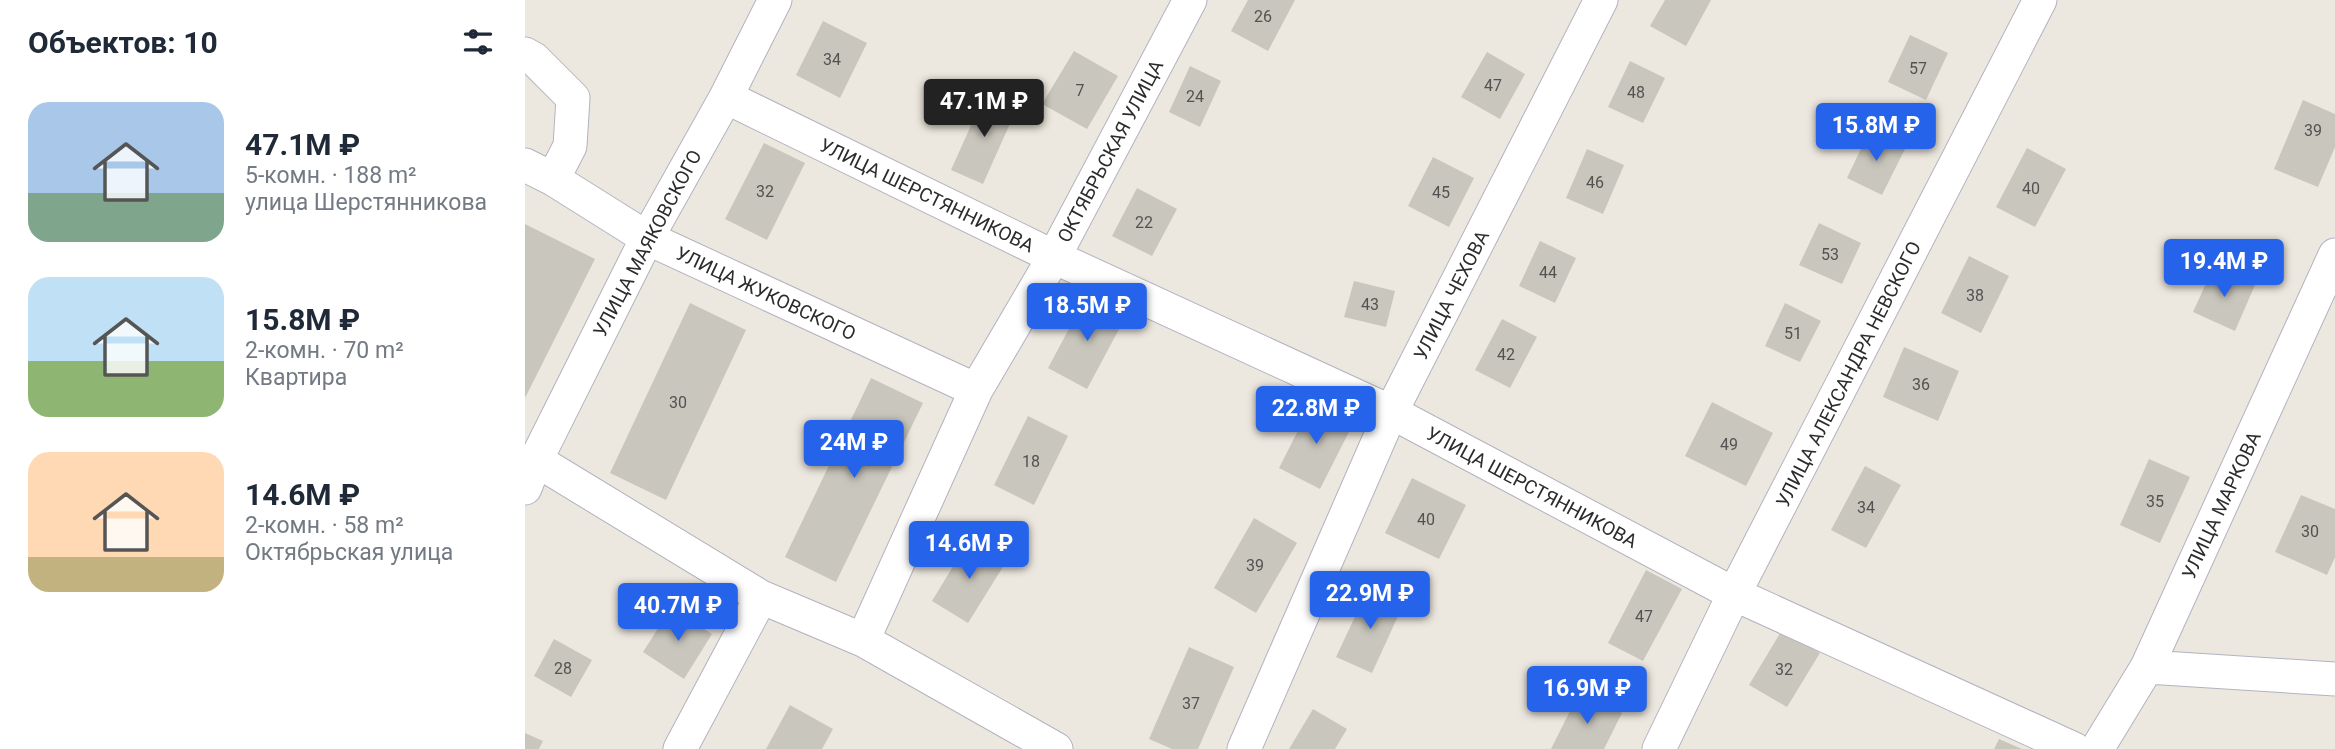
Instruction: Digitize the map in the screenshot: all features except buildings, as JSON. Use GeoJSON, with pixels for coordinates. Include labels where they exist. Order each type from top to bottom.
{"type":"FeatureCollection","features":[{"type":"Feature","properties":{"kind":"street","name":"УЛИЦА МАЯКОВСКОГО"},"geometry":{"type":"LineString","coordinates":[[531,474],[647,238],[726,97],[775,0]]}},
{"type":"Feature","properties":{"kind":"street","name":"ОКТЯБРЬСКАЯ УЛИЦА"},"geometry":{"type":"LineString","coordinates":[[863,640],[976,390],[1054,257],[1190,0]]}},
{"type":"Feature","properties":{"kind":"street","name":"УЛИЦА ЧЕХОВА"},"geometry":{"type":"LineString","coordinates":[[1244,749],[1391,412],[1601,0]]}},
{"type":"Feature","properties":{"kind":"street","name":"УЛИЦА АЛЕКСАНДРА НЕВСКОГО"},"geometry":{"type":"LineString","coordinates":[[1659,749],[1734,594],[2040,0]]}},
{"type":"Feature","properties":{"kind":"street"},"geometry":{"type":"LineString","coordinates":[[525,54],[534,59],[573,98],[570,146],[539,172]]}},
{"type":"Feature","properties":{"kind":"street","name":"УЛИЦА ШЕРСТЯННИКОВА"},"geometry":{"type":"LineString","coordinates":[[726,97],[1054,257],[1391,412],[1734,594],[2074,749]]}},
{"type":"Feature","properties":{"kind":"street","name":"УЛИЦА ЖУКОВСКОГО"},"geometry":{"type":"LineString","coordinates":[[539,172],[647,238],[976,390]]}},
{"type":"Feature","properties":{"kind":"street","name":"УЛИЦА МАРКОВА"},"geometry":{"type":"LineString","coordinates":[[2097,749],[2147,667],[2335,255]]}},
{"type":"Feature","properties":{"kind":"street"},"geometry":{"type":"LineString","coordinates":[[531,474],[761,597],[863,640],[1056,749]]}},
{"type":"Feature","properties":{"kind":"street"},"geometry":{"type":"LineString","coordinates":[[680,749],[761,597]]}},
{"type":"Feature","properties":{"kind":"street"},"geometry":{"type":"LineString","coordinates":[[2147,667],[2335,679]]}}]}
